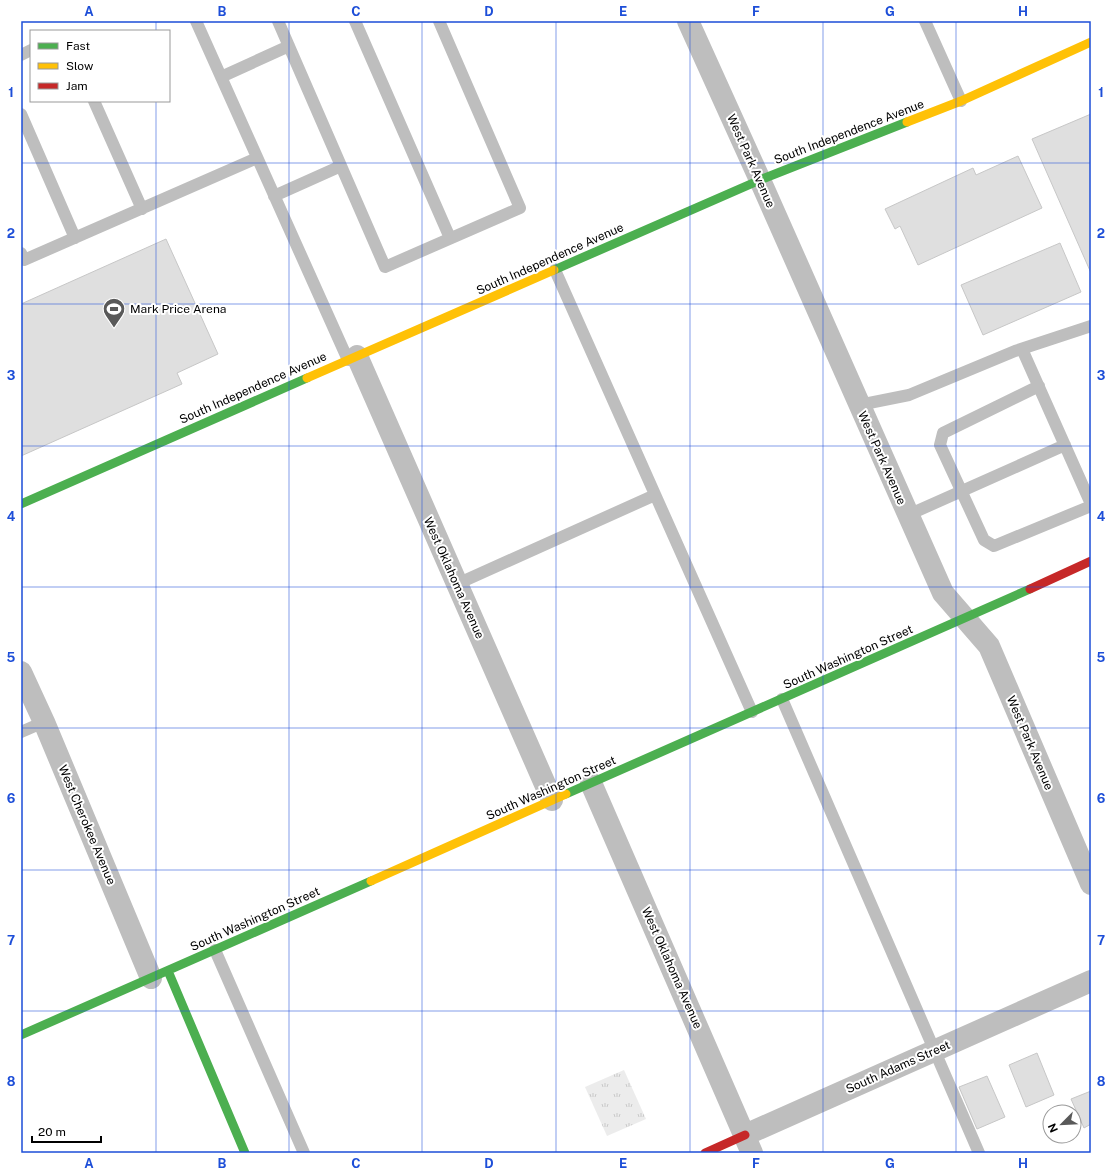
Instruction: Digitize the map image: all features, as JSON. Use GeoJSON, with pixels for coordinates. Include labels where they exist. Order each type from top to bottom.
{"type":"FeatureCollection","features":[{"type":"Feature","properties":{"kind":"street","name":"West Park Avenue"},"geometry":{"type":"LineString","coordinates":[[688,21],[943,593],[989,646],[1091,884]]}},
{"type":"Feature","properties":{"kind":"street","name":"South Independence Avenue"},"geometry":{"type":"LineString","coordinates":[[21,504],[760,180],[961,101],[1091,42]]}},
{"type":"Feature","properties":{"kind":"street","name":"West Oklahoma Avenue"},"geometry":{"type":"LineString","coordinates":[[353,358],[457,584],[552,800]]}},
{"type":"Feature","properties":{"kind":"street","name":"South Washington Street"},"geometry":{"type":"LineString","coordinates":[[21,1035],[1091,561]]}},
{"type":"Feature","properties":{"kind":"street","name":"West Cherokee Avenue"},"geometry":{"type":"LineString","coordinates":[[21,672],[160,974],[245,1153]]}},
{"type":"Feature","properties":{"kind":"street","name":"West Oklahoma Avenue"},"geometry":{"type":"LineString","coordinates":[[592,783],[749,1144]]}},
{"type":"Feature","properties":{"kind":"street","name":"South Adams Street"},"geometry":{"type":"LineString","coordinates":[[705,1153],[749,1144],[935,1050],[1091,981]]}},
{"type":"Feature","properties":{"kind":"lane"},"geometry":{"type":"LineString","coordinates":[[196,21],[274,196],[353,358]]}},
{"type":"Feature","properties":{"kind":"lane"},"geometry":{"type":"LineString","coordinates":[[278,21],[385,267],[520,208],[439,21]]}},
{"type":"Feature","properties":{"kind":"lane"},"geometry":{"type":"LineString","coordinates":[[355,21],[450,238]]}},
{"type":"Feature","properties":{"kind":"lane"},"geometry":{"type":"LineString","coordinates":[[925,21],[961,101]]}},
{"type":"Feature","properties":{"kind":"lane"},"geometry":{"type":"LineString","coordinates":[[221,77],[288,46]]}},
{"type":"Feature","properties":{"kind":"lane"},"geometry":{"type":"LineString","coordinates":[[21,55],[30,50]]}},
{"type":"Feature","properties":{"kind":"lane"},"geometry":{"type":"LineString","coordinates":[[94,102],[142,209]]}},
{"type":"Feature","properties":{"kind":"lane"},"geometry":{"type":"LineString","coordinates":[[21,114],[75,238]]}},
{"type":"Feature","properties":{"kind":"lane"},"geometry":{"type":"LineString","coordinates":[[21,253],[24,260],[257,158]]}},
{"type":"Feature","properties":{"kind":"lane"},"geometry":{"type":"LineString","coordinates":[[274,196],[341,166]]}},
{"type":"Feature","properties":{"kind":"lane"},"geometry":{"type":"LineString","coordinates":[[555,270],[752,712]]}},
{"type":"Feature","properties":{"kind":"lane"},"geometry":{"type":"LineString","coordinates":[[859,405],[909,394],[1022,349],[1091,326]]}},
{"type":"Feature","properties":{"kind":"lane"},"geometry":{"type":"LineString","coordinates":[[1022,349],[1039,386],[1066,445],[1091,505],[994,546],[984,540],[940,445],[943,433],[1039,386]]}},
{"type":"Feature","properties":{"kind":"lane"},"geometry":{"type":"LineString","coordinates":[[908,515],[1066,445]]}},
{"type":"Feature","properties":{"kind":"lane"},"geometry":{"type":"LineString","coordinates":[[457,584],[656,495]]}},
{"type":"Feature","properties":{"kind":"lane"},"geometry":{"type":"LineString","coordinates":[[782,699],[979,1153]]}},
{"type":"Feature","properties":{"kind":"lane"},"geometry":{"type":"LineString","coordinates":[[21,732],[44,722]]}},
{"type":"Feature","properties":{"kind":"lane"},"geometry":{"type":"LineString","coordinates":[[215,950],[304,1153]]}},
{"type":"Feature","properties":{"kind":"green space"},"geometry":{"type":"Polygon","coordinates":[[[624,1070],[646,1119],[607,1136],[585,1087],[624,1070]]]}},
{"type":"Feature","properties":{"kind":"building"},"geometry":{"type":"Polygon","coordinates":[[[1091,114],[1091,273],[1032,139],[1091,114]]]}},
{"type":"Feature","properties":{"kind":"building"},"geometry":{"type":"Polygon","coordinates":[[[1018,156],[1042,208],[918,265],[900,226],[895,229],[885,209],[973,168],[976,175],[1018,156]]]}},
{"type":"Feature","properties":{"kind":"building","name":"Mark Price Arena"},"geometry":{"type":"Polygon","coordinates":[[[166,239],[218,354],[177,373],[182,384],[21,456],[21,304],[166,239]]]}},
{"type":"Feature","properties":{"kind":"building"},"geometry":{"type":"Polygon","coordinates":[[[1060,243],[1081,292],[983,335],[961,285],[1060,243]]]}},
{"type":"Feature","properties":{"kind":"building"},"geometry":{"type":"Polygon","coordinates":[[[1037,1053],[1054,1095],[1026,1107],[1009,1065],[1037,1053]]]}},
{"type":"Feature","properties":{"kind":"building"},"geometry":{"type":"Polygon","coordinates":[[[987,1076],[1005,1117],[977,1129],[959,1087],[987,1076]]]}},
{"type":"Feature","properties":{"kind":"building"},"geometry":{"type":"Polygon","coordinates":[[[1091,1091],[1091,1124],[1084,1128],[1082,1124],[1082,1104],[1073,1104],[1071,1099],[1091,1091]]]}},
{"type":"Feature","properties":{"kind":"traffic: fast"},"geometry":{"type":"LineString","coordinates":[[554,270],[760,180],[907,122]]}},
{"type":"Feature","properties":{"kind":"traffic: fast"},"geometry":{"type":"LineString","coordinates":[[21,504],[307,378]]}},
{"type":"Feature","properties":{"kind":"traffic: fast"},"geometry":{"type":"LineString","coordinates":[[566,794],[1030,589]]}},
{"type":"Feature","properties":{"kind":"traffic: fast"},"geometry":{"type":"LineString","coordinates":[[21,1035],[371,881]]}},
{"type":"Feature","properties":{"kind":"traffic: fast"},"geometry":{"type":"LineString","coordinates":[[168,971],[245,1153]]}},
{"type":"Feature","properties":{"kind":"traffic: slow"},"geometry":{"type":"LineString","coordinates":[[907,122],[961,101],[1091,42]]}},
{"type":"Feature","properties":{"kind":"traffic: slow"},"geometry":{"type":"LineString","coordinates":[[307,378],[554,270]]}},
{"type":"Feature","properties":{"kind":"traffic: slow"},"geometry":{"type":"LineString","coordinates":[[371,881],[566,794]]}},
{"type":"Feature","properties":{"kind":"traffic: jam"},"geometry":{"type":"LineString","coordinates":[[1030,589],[1091,561]]}},
{"type":"Feature","properties":{"kind":"traffic: jam"},"geometry":{"type":"LineString","coordinates":[[705,1153],[745,1135]]}},
{"type":"Feature","properties":{"kind":"place","name":"Mark Price Arena"},"geometry":{"type":"Point","coordinates":[114,328]}}]}
